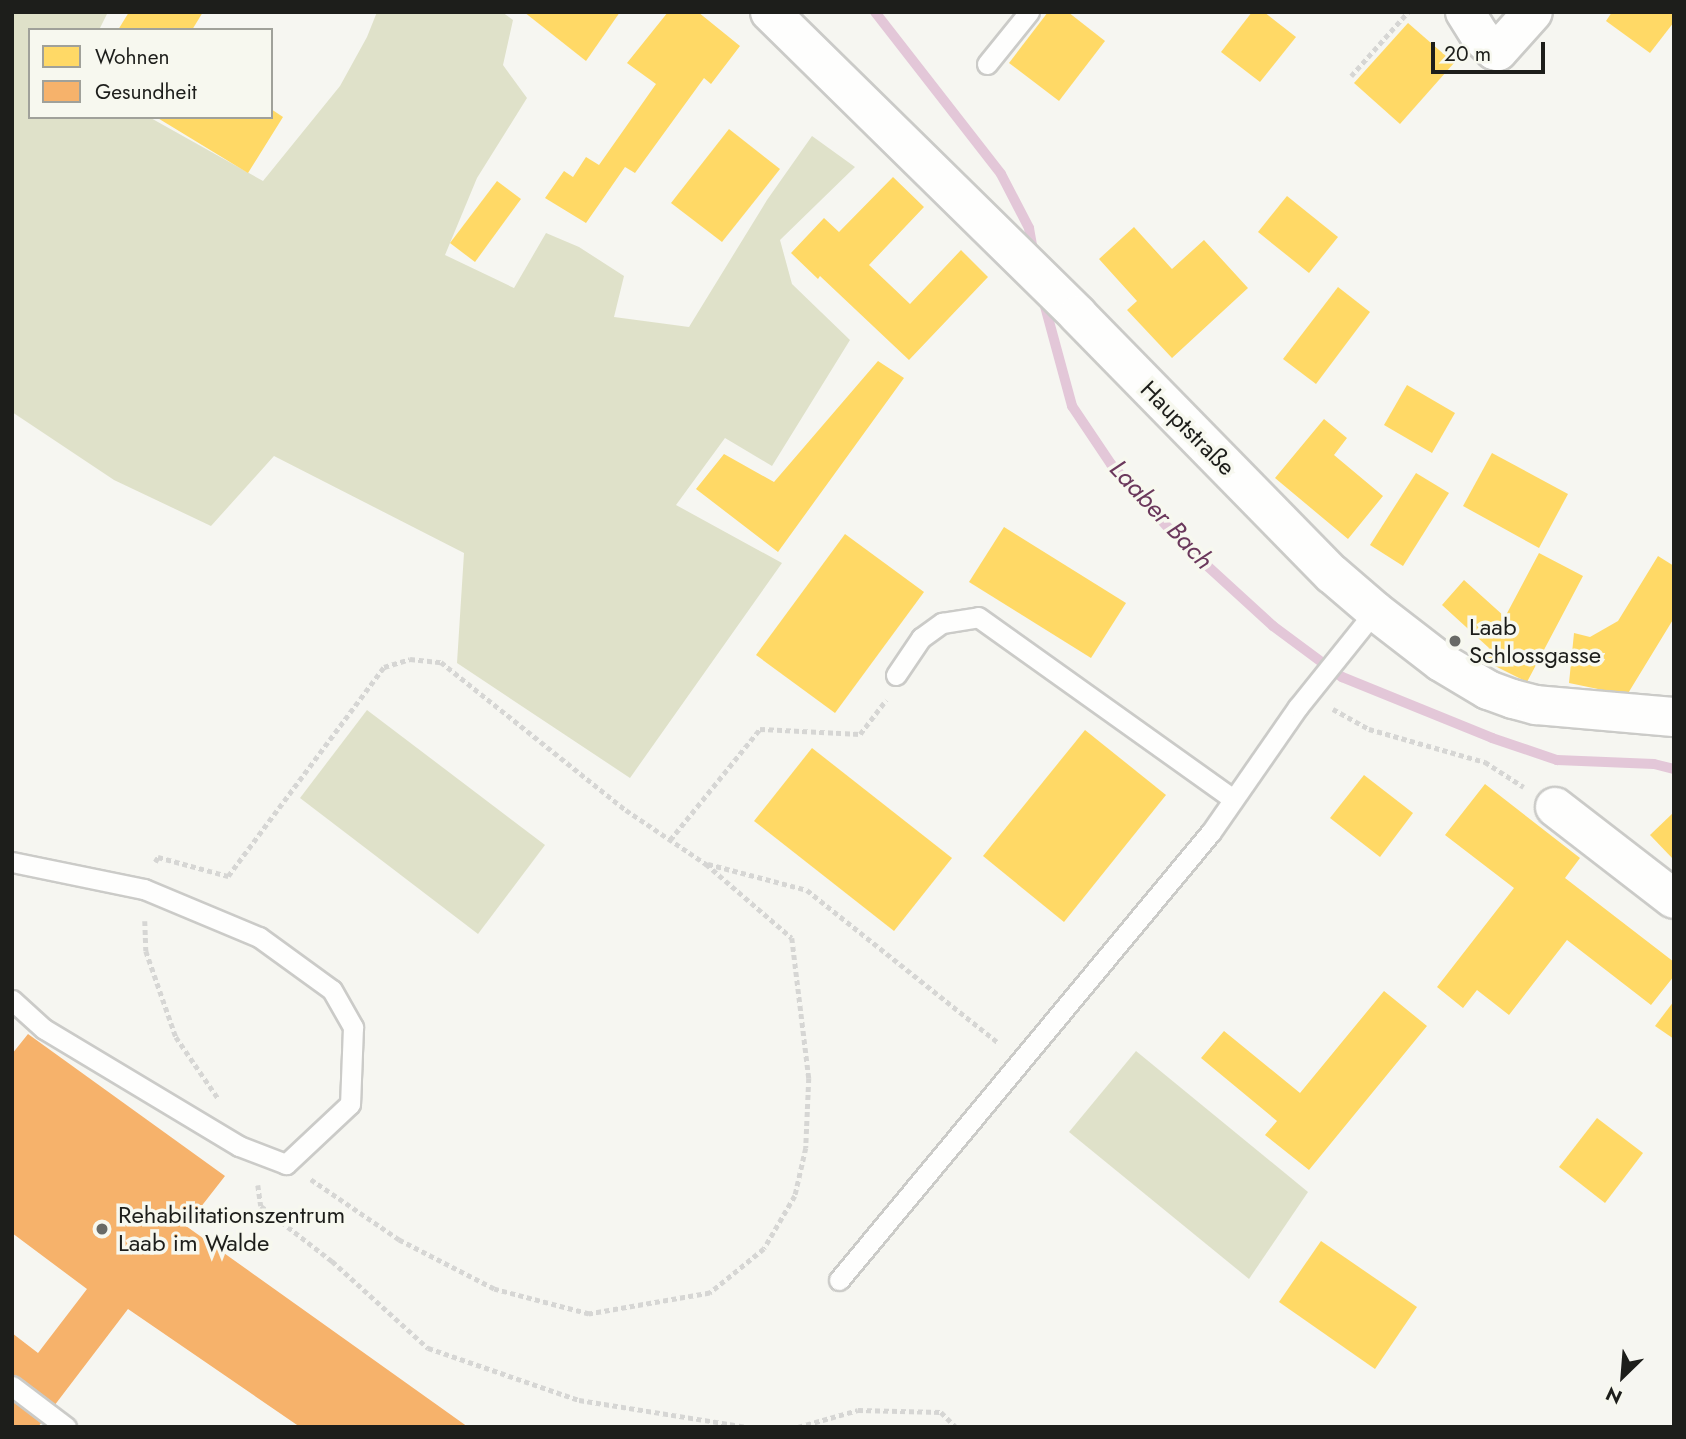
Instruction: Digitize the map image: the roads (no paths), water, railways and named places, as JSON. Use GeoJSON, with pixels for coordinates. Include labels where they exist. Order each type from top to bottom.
{"type":"FeatureCollection","features":[{"type":"Feature","properties":{"kind":"street","name":"Hauptstraße"},"geometry":{"type":"LineString","coordinates":[[770,12],[1078,315],[1332,575],[1375,611],[1441,662],[1488,690],[1513,699],[1536,705],[1674,717]]}},
{"type":"Feature","properties":{"kind":"street"},"geometry":{"type":"LineString","coordinates":[[1465,12],[1480,36],[1498,51],[1533,12]]}},
{"type":"Feature","properties":{"kind":"street"},"geometry":{"type":"LineString","coordinates":[[1555,807],[1674,899]]}},
{"type":"Feature","properties":{"kind":"lane"},"geometry":{"type":"LineString","coordinates":[[987,64],[1029,12]]}},
{"type":"Feature","properties":{"kind":"lane"},"geometry":{"type":"LineString","coordinates":[[839,1280],[1211,832],[1315,685],[1375,611]]}},
{"type":"Feature","properties":{"kind":"lane"},"geometry":{"type":"LineString","coordinates":[[895,676],[921,638],[942,623],[978,617],[1232,799]]}},
{"type":"Feature","properties":{"kind":"lane"},"geometry":{"type":"LineString","coordinates":[[12,862],[144,889],[259,937],[332,990],[353,1027],[350,1104],[286,1164],[246,1149],[44,1029],[12,1000]]}},
{"type":"Feature","properties":{"kind":"lane"},"geometry":{"type":"LineString","coordinates":[[12,1386],[66,1427]]}},
{"type":"Feature","properties":{"kind":"waterway","name":"Laaber Bach"},"geometry":{"type":"LineString","coordinates":[[875,12],[1001,174],[1029,228],[1034,255]]}},
{"type":"Feature","properties":{"kind":"waterway","name":"Laaber Bach"},"geometry":{"type":"LineString","coordinates":[[1043,299],[1072,406],[1111,464],[1180,541],[1273,626],[1342,677],[1492,738],[1557,760],[1654,764],[1674,769]]}},
{"type":"Feature","properties":{"kind":"place","name":"Laab Schlossgasse"},"geometry":{"type":"Point","coordinates":[1455,641]}},
{"type":"Feature","properties":{"kind":"place","name":"Rehabilitationszentrum Laab im Walde"},"geometry":{"type":"Point","coordinates":[102,1229]}}]}
